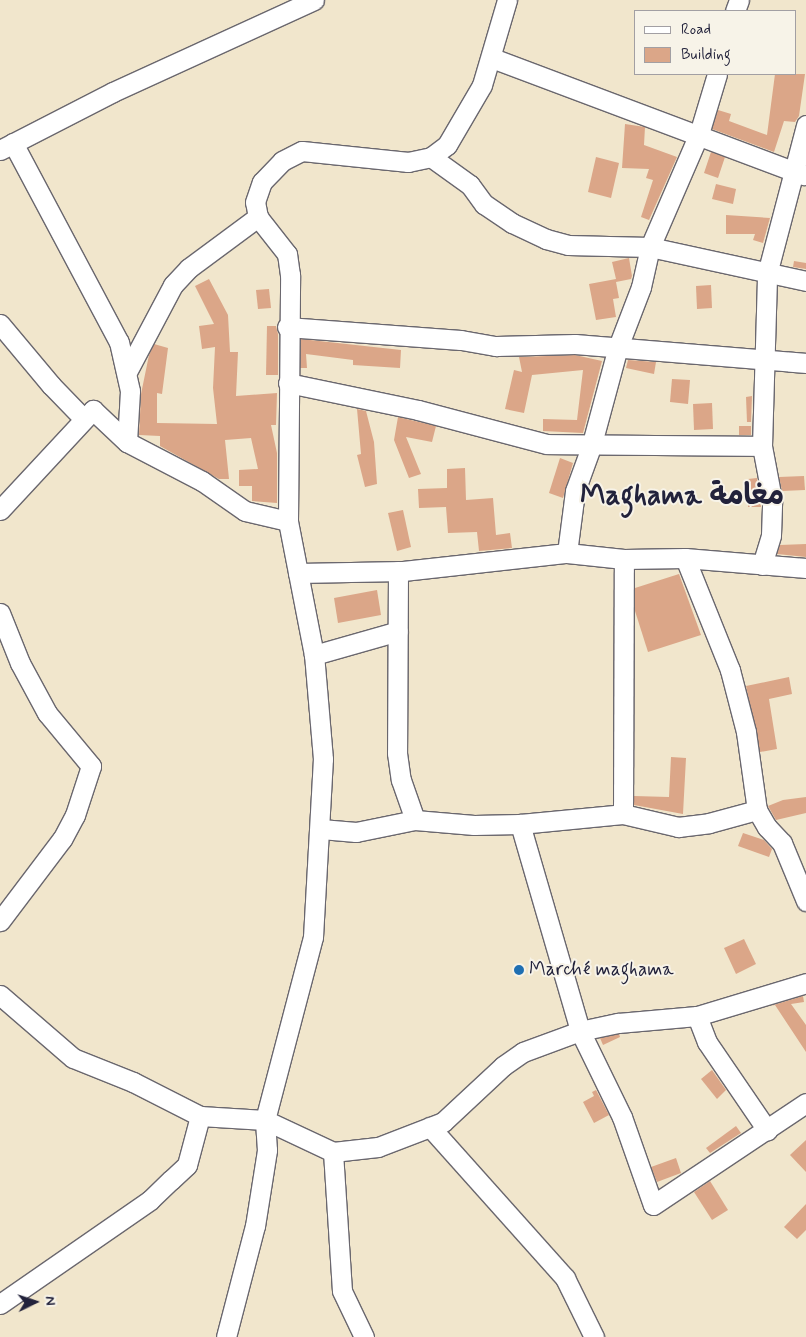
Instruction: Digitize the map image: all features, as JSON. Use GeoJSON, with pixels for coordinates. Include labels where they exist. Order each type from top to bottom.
{"type":"FeatureCollection","features":[{"type":"Feature","properties":{"kind":"street"},"geometry":{"type":"LineString","coordinates":[[127,442],[128,370],[119,342],[6,147],[113,92],[314,0]]}},
{"type":"Feature","properties":{"kind":"street"},"geometry":{"type":"LineString","coordinates":[[226,1337],[255,1226],[267,1150],[265,1120],[313,937],[321,830],[323,759],[314,655],[288,521],[288,327],[290,275],[288,254],[258,217],[254,202],[262,182],[282,161],[302,151],[408,162],[431,158],[447,145],[462,123],[482,85],[492,58],[507,0]]}},
{"type":"Feature","properties":{"kind":"street"},"geometry":{"type":"LineString","coordinates":[[492,58],[699,134],[800,174]]}},
{"type":"Feature","properties":{"kind":"street"},"geometry":{"type":"LineString","coordinates":[[567,553],[575,491],[591,447],[618,347],[640,287],[650,247],[699,134],[717,75]]}},
{"type":"Feature","properties":{"kind":"street"},"geometry":{"type":"LineString","coordinates":[[762,565],[771,535],[772,499],[762,446],[767,274],[800,174],[806,125]]}},
{"type":"Feature","properties":{"kind":"street"},"geometry":{"type":"LineString","coordinates":[[431,158],[470,185],[484,204],[512,223],[546,239],[568,246],[650,247],[767,274],[806,280]]}},
{"type":"Feature","properties":{"kind":"street"},"geometry":{"type":"LineString","coordinates":[[128,370],[173,284],[189,268],[258,217]]}},
{"type":"Feature","properties":{"kind":"street"},"geometry":{"type":"LineString","coordinates":[[0,324],[50,385],[84,418]]}},
{"type":"Feature","properties":{"kind":"street"},"geometry":{"type":"LineString","coordinates":[[288,327],[461,340],[496,346],[618,347],[806,363]]}},
{"type":"Feature","properties":{"kind":"street"},"geometry":{"type":"LineString","coordinates":[[288,383],[418,410],[547,444],[591,447],[762,446]]}},
{"type":"Feature","properties":{"kind":"street"},"geometry":{"type":"LineString","coordinates":[[0,510],[93,410],[127,442],[202,481],[245,511],[288,521]]}},
{"type":"Feature","properties":{"kind":"street"},"geometry":{"type":"LineString","coordinates":[[298,573],[398,571],[567,553],[624,559],[685,558],[806,568]]}},
{"type":"Feature","properties":{"kind":"street"},"geometry":{"type":"LineString","coordinates":[[685,558],[730,670],[746,732],[757,810],[767,828],[782,843],[806,901]]}},
{"type":"Feature","properties":{"kind":"street"},"geometry":{"type":"LineString","coordinates":[[623,814],[624,559]]}},
{"type":"Feature","properties":{"kind":"street"},"geometry":{"type":"LineString","coordinates":[[398,571],[397,753],[401,780],[415,820]]}},
{"type":"Feature","properties":{"kind":"street"},"geometry":{"type":"LineString","coordinates":[[0,613],[20,663],[47,713],[91,766],[76,815],[62,840],[0,921]]}},
{"type":"Feature","properties":{"kind":"street"},"geometry":{"type":"LineString","coordinates":[[314,655],[398,631]]}},
{"type":"Feature","properties":{"kind":"street"},"geometry":{"type":"LineString","coordinates":[[321,830],[356,832],[415,820],[520,824],[623,814],[678,827],[710,823],[757,810]]}},
{"type":"Feature","properties":{"kind":"street"},"geometry":{"type":"LineString","coordinates":[[520,824],[580,1031],[622,1117],[653,1205],[806,1104]]}},
{"type":"Feature","properties":{"kind":"street"},"geometry":{"type":"LineString","coordinates":[[0,995],[73,1058],[133,1082],[200,1116],[265,1120],[332,1152],[378,1147],[443,1122],[503,1066],[523,1052],[580,1031],[618,1022],[697,1016],[806,983]]}},
{"type":"Feature","properties":{"kind":"street"},"geometry":{"type":"LineString","coordinates":[[697,1016],[707,1042],[767,1130]]}},
{"type":"Feature","properties":{"kind":"street"},"geometry":{"type":"LineString","coordinates":[[1,1302],[150,1200],[187,1164],[200,1116]]}},
{"type":"Feature","properties":{"kind":"street"},"geometry":{"type":"LineString","coordinates":[[430,1128],[565,1278],[594,1337]]}},
{"type":"Feature","properties":{"kind":"street"},"geometry":{"type":"LineString","coordinates":[[332,1152],[342,1291],[364,1337]]}},
{"type":"Feature","properties":{"kind":"building"},"geometry":{"type":"Polygon","coordinates":[[[805,74],[799,116],[795,122],[784,121],[774,152],[712,129],[718,110],[731,114],[729,121],[767,135],[775,75],[805,74]]]}},
{"type":"Feature","properties":{"kind":"building"},"geometry":{"type":"Polygon","coordinates":[[[625,124],[645,127],[644,145],[677,157],[649,220],[641,217],[653,180],[646,178],[649,169],[622,168],[625,124]]]}},
{"type":"Feature","properties":{"kind":"building"},"geometry":{"type":"Polygon","coordinates":[[[711,152],[725,157],[718,178],[704,173],[711,152]]]}},
{"type":"Feature","properties":{"kind":"building"},"geometry":{"type":"Polygon","coordinates":[[[596,157],[619,163],[611,198],[588,192],[596,157]]]}},
{"type":"Feature","properties":{"kind":"building"},"geometry":{"type":"Polygon","coordinates":[[[716,184],[736,189],[733,204],[712,199],[716,184]]]}},
{"type":"Feature","properties":{"kind":"building"},"geometry":{"type":"Polygon","coordinates":[[[726,215],[770,218],[763,243],[753,240],[755,234],[726,234],[726,215]]]}},
{"type":"Feature","properties":{"kind":"building"},"geometry":{"type":"Polygon","coordinates":[[[629,258],[631,279],[616,282],[619,298],[613,299],[616,317],[596,320],[589,284],[616,279],[612,262],[629,258]]]}},
{"type":"Feature","properties":{"kind":"building"},"geometry":{"type":"Polygon","coordinates":[[[794,261],[806,263],[806,269],[793,267],[794,261]]]}},
{"type":"Feature","properties":{"kind":"building"},"geometry":{"type":"Polygon","coordinates":[[[209,279],[228,315],[230,352],[238,352],[236,396],[277,393],[276,425],[271,425],[277,453],[277,503],[252,501],[252,486],[239,486],[239,470],[258,469],[251,438],[225,440],[229,479],[219,479],[160,446],[160,436],[139,435],[141,394],[149,355],[154,344],[168,348],[162,394],[157,393],[157,423],[217,424],[213,388],[215,347],[202,349],[199,326],[214,324],[195,286],[209,279]]]}},
{"type":"Feature","properties":{"kind":"building"},"geometry":{"type":"Polygon","coordinates":[[[711,285],[712,308],[697,309],[696,286],[711,285]]]}},
{"type":"Feature","properties":{"kind":"building"},"geometry":{"type":"Polygon","coordinates":[[[269,289],[271,308],[258,309],[256,290],[269,289]]]}},
{"type":"Feature","properties":{"kind":"building"},"geometry":{"type":"Polygon","coordinates":[[[267,326],[276,326],[278,334],[278,375],[266,375],[267,326]]]}},
{"type":"Feature","properties":{"kind":"building"},"geometry":{"type":"Polygon","coordinates":[[[301,339],[401,350],[400,368],[353,365],[353,360],[306,354],[307,368],[300,368],[301,339]]]}},
{"type":"Feature","properties":{"kind":"building"},"geometry":{"type":"Polygon","coordinates":[[[575,355],[602,361],[583,433],[543,431],[543,419],[577,420],[583,370],[532,375],[524,413],[505,409],[514,370],[522,372],[519,357],[575,355]]]}},
{"type":"Feature","properties":{"kind":"building"},"geometry":{"type":"Polygon","coordinates":[[[628,360],[656,362],[654,374],[626,368],[628,360]]]}},
{"type":"Feature","properties":{"kind":"building"},"geometry":{"type":"Polygon","coordinates":[[[672,379],[690,380],[688,404],[670,402],[672,379]]]}},
{"type":"Feature","properties":{"kind":"building"},"geometry":{"type":"Polygon","coordinates":[[[752,396],[751,422],[747,422],[746,397],[752,396]]]}},
{"type":"Feature","properties":{"kind":"building"},"geometry":{"type":"Polygon","coordinates":[[[712,403],[713,429],[694,430],[693,404],[712,403]]]}},
{"type":"Feature","properties":{"kind":"building"},"geometry":{"type":"Polygon","coordinates":[[[357,409],[366,411],[374,442],[377,484],[365,487],[357,455],[361,454],[357,409]]]}},
{"type":"Feature","properties":{"kind":"building"},"geometry":{"type":"Polygon","coordinates":[[[398,417],[436,426],[432,442],[406,437],[421,474],[409,478],[394,440],[398,417]]]}},
{"type":"Feature","properties":{"kind":"building"},"geometry":{"type":"Polygon","coordinates":[[[739,426],[751,426],[751,435],[739,435],[739,426]]]}},
{"type":"Feature","properties":{"kind":"building"},"geometry":{"type":"Polygon","coordinates":[[[560,458],[573,463],[563,498],[549,493],[560,458]]]}},
{"type":"Feature","properties":{"kind":"building"},"geometry":{"type":"Polygon","coordinates":[[[465,468],[466,500],[493,498],[496,535],[510,533],[512,548],[479,551],[477,532],[448,533],[446,507],[419,508],[418,489],[447,488],[447,469],[465,468]]]}},
{"type":"Feature","properties":{"kind":"building"},"geometry":{"type":"Polygon","coordinates":[[[804,476],[805,490],[782,491],[779,477],[804,476]]]}},
{"type":"Feature","properties":{"kind":"building"},"geometry":{"type":"Polygon","coordinates":[[[757,478],[761,507],[748,507],[748,479],[757,478]]]}},
{"type":"Feature","properties":{"kind":"building"},"geometry":{"type":"Polygon","coordinates":[[[403,510],[411,547],[397,551],[388,513],[403,510]]]}},
{"type":"Feature","properties":{"kind":"building"},"geometry":{"type":"Polygon","coordinates":[[[806,544],[806,557],[777,554],[780,545],[806,544]]]}},
{"type":"Feature","properties":{"kind":"building"},"geometry":{"type":"Polygon","coordinates":[[[679,574],[701,635],[648,652],[635,611],[635,588],[679,574]]]}},
{"type":"Feature","properties":{"kind":"building"},"geometry":{"type":"Polygon","coordinates":[[[377,590],[381,615],[338,623],[334,598],[377,590]]]}},
{"type":"Feature","properties":{"kind":"building"},"geometry":{"type":"Polygon","coordinates":[[[789,677],[792,694],[769,699],[777,749],[760,752],[746,686],[789,677]]]}},
{"type":"Feature","properties":{"kind":"building"},"geometry":{"type":"Polygon","coordinates":[[[671,757],[686,758],[683,814],[634,805],[634,796],[669,797],[671,757]]]}},
{"type":"Feature","properties":{"kind":"building"},"geometry":{"type":"Polygon","coordinates":[[[806,797],[806,813],[776,820],[768,806],[783,800],[806,797]]]}},
{"type":"Feature","properties":{"kind":"building"},"geometry":{"type":"Polygon","coordinates":[[[743,833],[764,840],[772,849],[769,857],[738,846],[743,833]]]}},
{"type":"Feature","properties":{"kind":"building"},"geometry":{"type":"Polygon","coordinates":[[[744,939],[756,964],[736,974],[724,948],[744,939]]]}},
{"type":"Feature","properties":{"kind":"building"},"geometry":{"type":"Polygon","coordinates":[[[803,996],[804,1002],[791,1004],[806,1025],[806,1052],[775,1005],[770,1006],[803,996]]]}},
{"type":"Feature","properties":{"kind":"building"},"geometry":{"type":"Polygon","coordinates":[[[619,1034],[620,1037],[603,1045],[600,1038],[619,1034]]]}},
{"type":"Feature","properties":{"kind":"building"},"geometry":{"type":"Polygon","coordinates":[[[712,1070],[726,1090],[717,1099],[701,1079],[712,1070]]]}},
{"type":"Feature","properties":{"kind":"building"},"geometry":{"type":"Polygon","coordinates":[[[596,1090],[609,1115],[594,1123],[583,1102],[594,1096],[592,1092],[596,1090]]]}},
{"type":"Feature","properties":{"kind":"building"},"geometry":{"type":"Polygon","coordinates":[[[736,1126],[741,1133],[710,1153],[706,1148],[736,1126]]]}},
{"type":"Feature","properties":{"kind":"building"},"geometry":{"type":"Polygon","coordinates":[[[806,1140],[806,1172],[790,1155],[806,1140]]]}},
{"type":"Feature","properties":{"kind":"building"},"geometry":{"type":"Polygon","coordinates":[[[676,1158],[681,1173],[657,1182],[651,1167],[676,1158]]]}},
{"type":"Feature","properties":{"kind":"building"},"geometry":{"type":"Polygon","coordinates":[[[710,1181],[728,1210],[712,1220],[694,1192],[710,1181]]]}},
{"type":"Feature","properties":{"kind":"building"},"geometry":{"type":"Polygon","coordinates":[[[806,1204],[806,1230],[797,1239],[784,1227],[806,1204]]]}},
{"type":"Feature","properties":{"kind":"place","name":"Marché maghama"},"geometry":{"type":"Point","coordinates":[519,970]}},
{"type":"Feature","properties":{"kind":"district","name":"Maghama مغامة"},"geometry":{"type":"Point","coordinates":[682,497]}}]}
